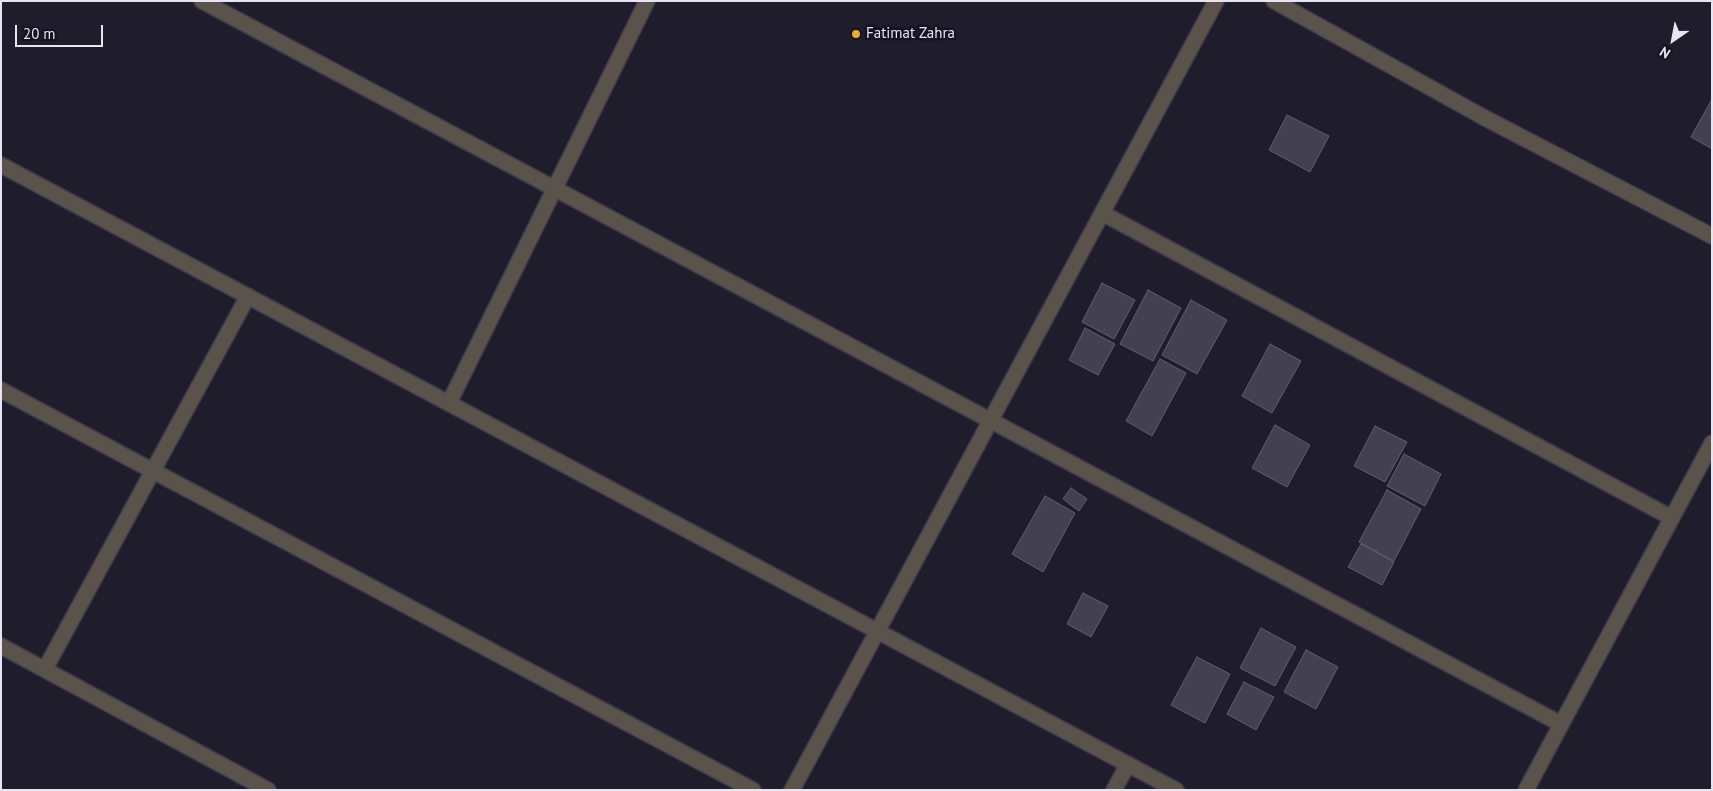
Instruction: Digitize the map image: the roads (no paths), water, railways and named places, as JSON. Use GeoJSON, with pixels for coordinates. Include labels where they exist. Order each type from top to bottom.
{"type":"FeatureCollection","features":[{"type":"Feature","properties":{"kind":"street"},"geometry":{"type":"LineString","coordinates":[[202,1],[1561,724]]}},
{"type":"Feature","properties":{"kind":"street"},"geometry":{"type":"LineString","coordinates":[[449,403],[647,1]]}},
{"type":"Feature","properties":{"kind":"street"},"geometry":{"type":"LineString","coordinates":[[792,790],[1216,1]]}},
{"type":"Feature","properties":{"kind":"street"},"geometry":{"type":"LineString","coordinates":[[1274,1],[1475,112],[1712,236]]}},
{"type":"Feature","properties":{"kind":"street"},"geometry":{"type":"LineString","coordinates":[[1,165],[1176,790]]}},
{"type":"Feature","properties":{"kind":"street"},"geometry":{"type":"LineString","coordinates":[[1102,213],[1672,518]]}},
{"type":"Feature","properties":{"kind":"street"},"geometry":{"type":"LineString","coordinates":[[45,669],[151,470],[248,296]]}},
{"type":"Feature","properties":{"kind":"street"},"geometry":{"type":"LineString","coordinates":[[1,390],[753,790]]}},
{"type":"Feature","properties":{"kind":"street"},"geometry":{"type":"LineString","coordinates":[[1526,790],[1712,443]]}},
{"type":"Feature","properties":{"kind":"street"},"geometry":{"type":"LineString","coordinates":[[1,646],[268,790]]}},
{"type":"Feature","properties":{"kind":"street"},"geometry":{"type":"LineString","coordinates":[[1114,790],[1128,764]]}},
{"type":"Feature","properties":{"kind":"place","name":"Fatimat Zahra"},"geometry":{"type":"Point","coordinates":[856,34]}}]}
